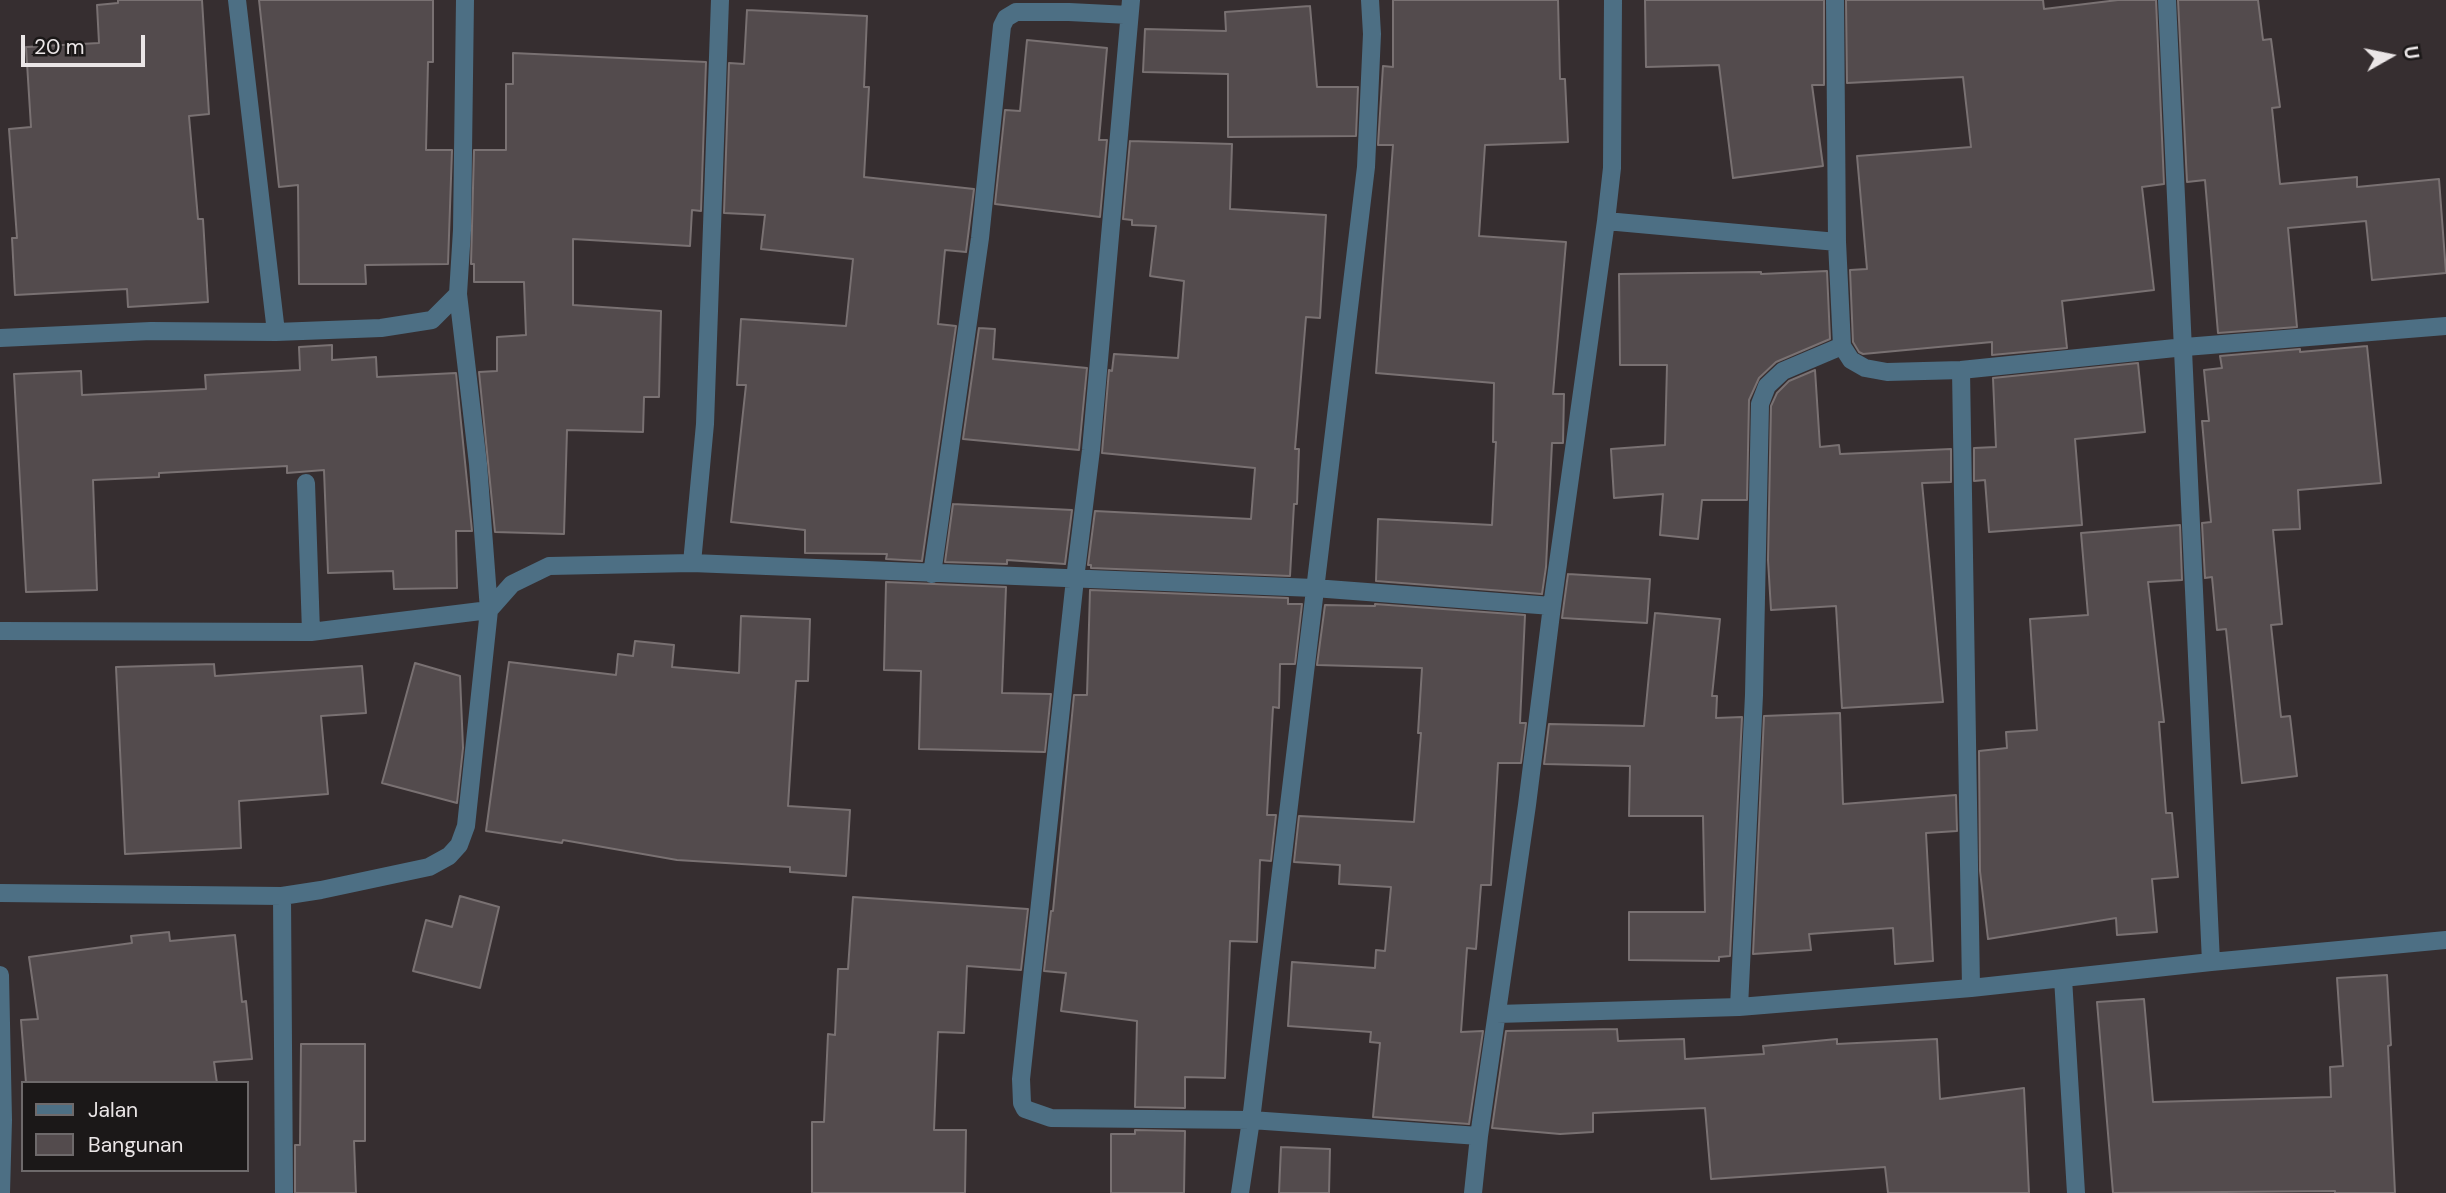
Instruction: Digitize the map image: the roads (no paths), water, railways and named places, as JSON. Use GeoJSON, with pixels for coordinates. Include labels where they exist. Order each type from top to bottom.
{"type":"FeatureCollection","features":[{"type":"Feature","properties":{"kind":"street"},"geometry":{"type":"LineString","coordinates":[[237,0],[276,332]]}},
{"type":"Feature","properties":{"kind":"street"},"geometry":{"type":"LineString","coordinates":[[0,893],[282,896],[429,867],[449,856],[459,845],[466,826],[489,610],[478,464],[458,294],[462,230],[465,0]]}},
{"type":"Feature","properties":{"kind":"street"},"geometry":{"type":"LineString","coordinates":[[692,563],[705,424],[720,0]]}},
{"type":"Feature","properties":{"kind":"street"},"geometry":{"type":"LineString","coordinates":[[1240,1193],[1366,167],[1372,34],[1370,0]]}},
{"type":"Feature","properties":{"kind":"street"},"geometry":{"type":"LineString","coordinates":[[1473,1193],[1606,221],[1612,168],[1613,0]]}},
{"type":"Feature","properties":{"kind":"street"},"geometry":{"type":"LineString","coordinates":[[1835,0],[1836,243],[1842,346],[1851,360],[1865,368],[1887,372],[1961,370],[2185,347],[2446,326]]}},
{"type":"Feature","properties":{"kind":"street"},"geometry":{"type":"LineString","coordinates":[[2167,0],[2185,347],[2211,962]]}},
{"type":"Feature","properties":{"kind":"street"},"geometry":{"type":"LineString","coordinates":[[932,574],[980,238],[1002,26],[1016,6],[1069,12],[1130,8],[1091,450],[1074,579],[1021,1079],[1022,1104],[1025,1109],[1051,1118],[1251,1120],[1479,1136]]}},
{"type":"Feature","properties":{"kind":"street"},"geometry":{"type":"LineString","coordinates":[[1606,221],[1836,243]]}},
{"type":"Feature","properties":{"kind":"street"},"geometry":{"type":"LineString","coordinates":[[0,338],[151,331],[276,332],[381,328],[432,320],[458,294]]}},
{"type":"Feature","properties":{"kind":"street"},"geometry":{"type":"LineString","coordinates":[[1739,1007],[1754,695],[1760,404],[1767,386],[1783,371],[1842,346]]}},
{"type":"Feature","properties":{"kind":"street"},"geometry":{"type":"LineString","coordinates":[[1961,370],[1971,988]]}},
{"type":"Feature","properties":{"kind":"street"},"geometry":{"type":"LineString","coordinates":[[306,483],[311,632]]}},
{"type":"Feature","properties":{"kind":"street"},"geometry":{"type":"LineString","coordinates":[[0,631],[311,632],[489,610],[512,584],[549,566],[692,563],[1314,589],[1552,606]]}},
{"type":"Feature","properties":{"kind":"street"},"geometry":{"type":"LineString","coordinates":[[282,896],[284,1193]]}},
{"type":"Feature","properties":{"kind":"street"},"geometry":{"type":"LineString","coordinates":[[1497,1014],[1739,1007],[1971,988],[2446,940]]}},
{"type":"Feature","properties":{"kind":"street"},"geometry":{"type":"LineString","coordinates":[[0,975],[3,1120],[1,1193]]}},
{"type":"Feature","properties":{"kind":"street"},"geometry":{"type":"LineString","coordinates":[[2063,978],[2076,1193]]}}]}
